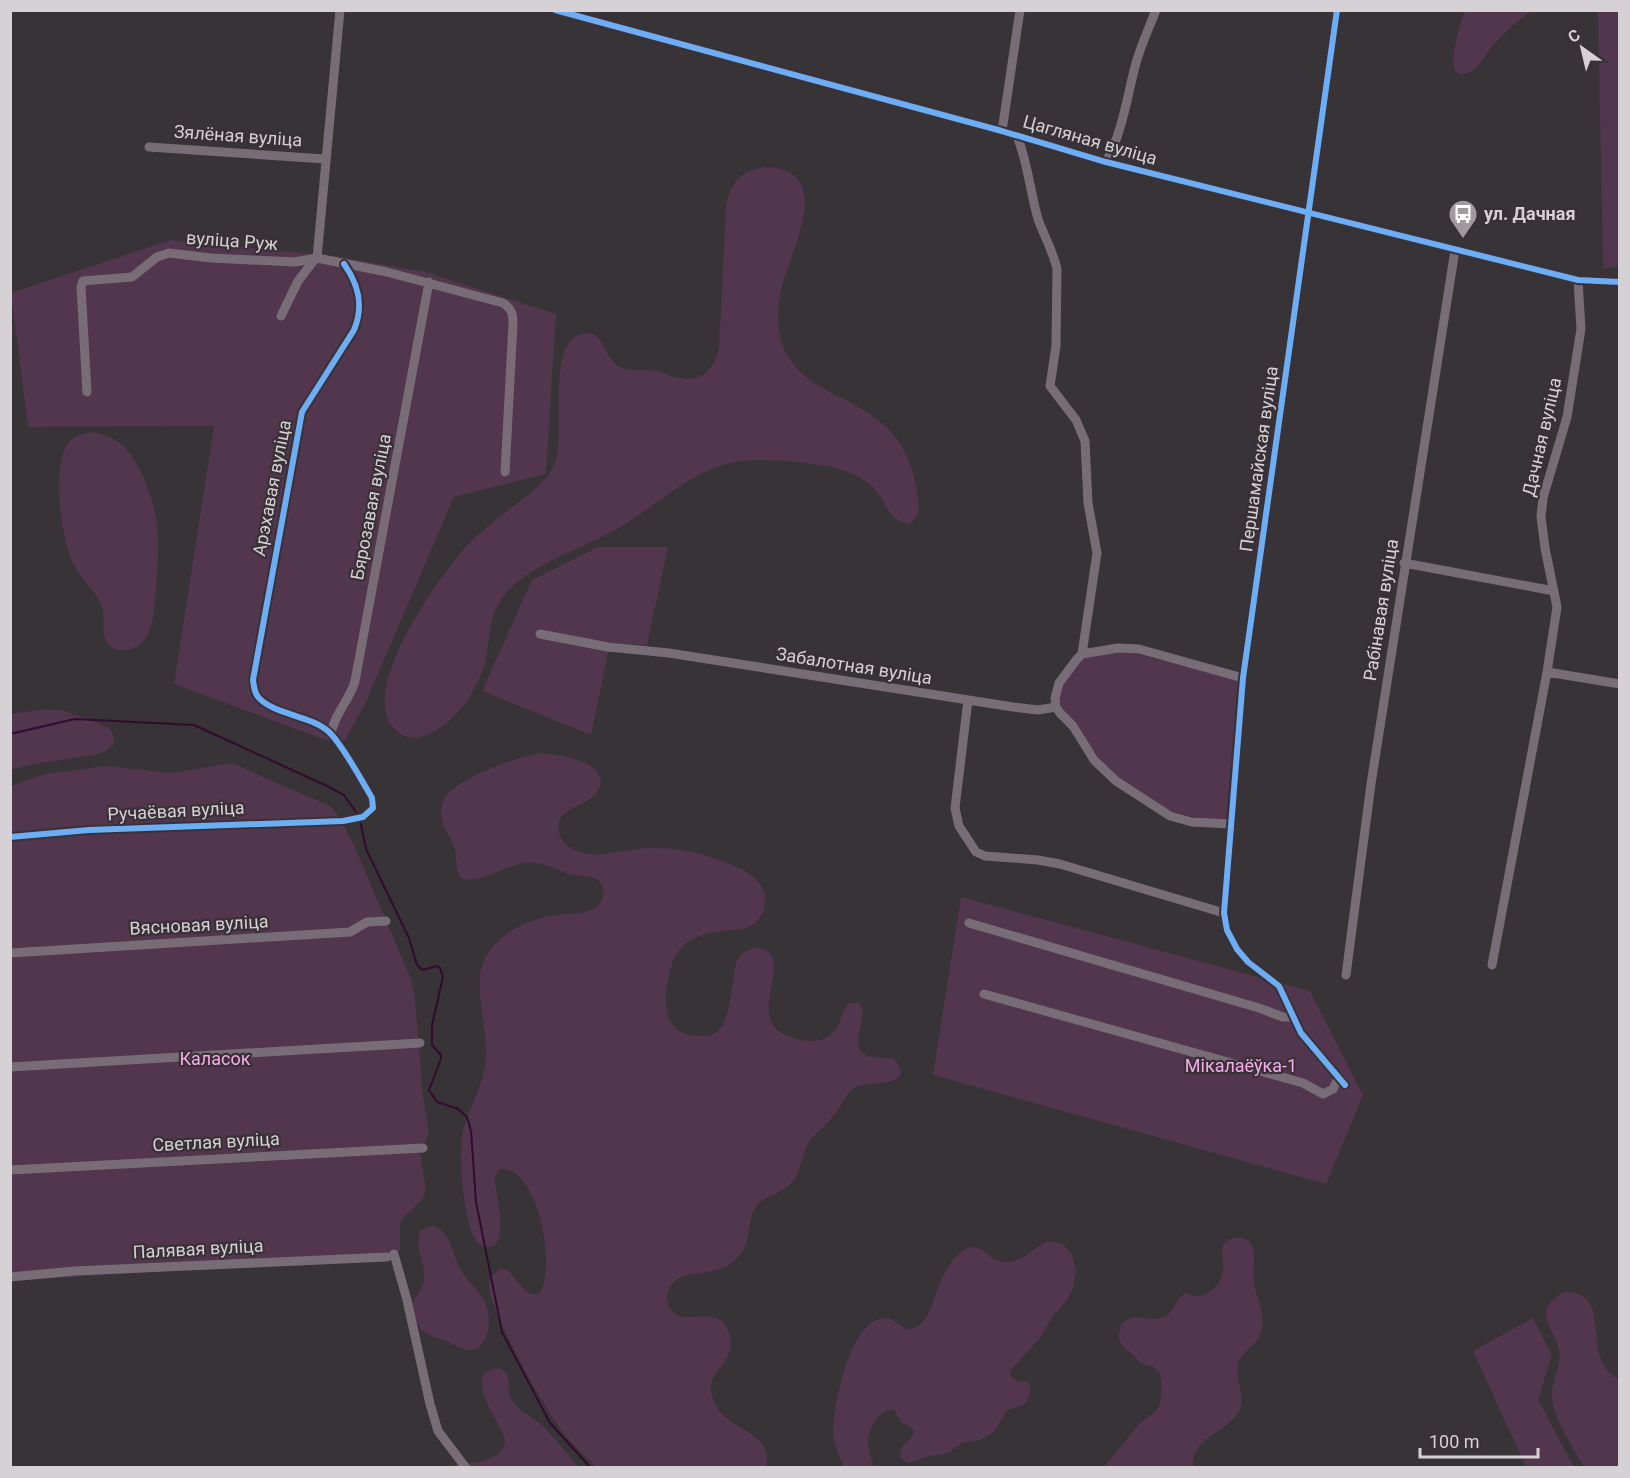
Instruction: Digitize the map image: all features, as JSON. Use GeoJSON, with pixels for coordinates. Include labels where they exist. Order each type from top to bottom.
{"type":"FeatureCollection","features":[{"type":"Feature","properties":{"kind":"street"},"geometry":{"type":"LineString","coordinates":[[281,316],[297,281],[317,258],[340,10]]}},
{"type":"Feature","properties":{"kind":"street","name":"Цагляная вуліца"},"geometry":{"type":"LineString","coordinates":[[555,10],[1002,131],[1106,162],[1578,280],[1620,282]]}},
{"type":"Feature","properties":{"kind":"street"},"geometry":{"type":"LineString","coordinates":[[1002,131],[1020,10]]}},
{"type":"Feature","properties":{"kind":"street","name":"Цагляная вуліца"},"geometry":{"type":"LineString","coordinates":[[1106,162],[1121,125],[1139,52],[1156,10]]}},
{"type":"Feature","properties":{"kind":"street","name":"Першамайская вуліца"},"geometry":{"type":"LineString","coordinates":[[1224,913],[1243,678],[1337,10]]}},
{"type":"Feature","properties":{"kind":"street","name":"Цагляная вуліца"},"geometry":{"type":"LineString","coordinates":[[1017,136],[1024,155],[1039,221],[1054,258],[1057,291],[1056,346],[1050,386],[1077,420],[1085,441],[1088,503],[1097,554],[1082,654]]}},
{"type":"Feature","properties":{"kind":"street","name":"Зялёная вуліца"},"geometry":{"type":"LineString","coordinates":[[149,147],[325,159]]}},
{"type":"Feature","properties":{"kind":"street","name":"Рабінавая вуліца"},"geometry":{"type":"LineString","coordinates":[[1346,975],[1371,784],[1404,563],[1455,250]]}},
{"type":"Feature","properties":{"kind":"street","name":"вуліца Руж"},"geometry":{"type":"LineString","coordinates":[[87,392],[81,287],[83,282],[132,277],[157,257],[169,253],[286,261],[306,261],[317,258]]}},
{"type":"Feature","properties":{"kind":"street"},"geometry":{"type":"LineString","coordinates":[[317,258],[429,282],[503,303],[512,311],[505,472]]}},
{"type":"Feature","properties":{"kind":"street","name":"Арэхавая вуліца"},"geometry":{"type":"LineString","coordinates":[[331,734],[307,720],[259,699],[254,687],[254,673],[300,420],[306,404],[321,384],[358,321],[360,298],[358,289],[344,264]]}},
{"type":"Feature","properties":{"kind":"street","name":"Дачная вуліца"},"geometry":{"type":"LineString","coordinates":[[1492,965],[1557,607],[1541,517],[1543,498],[1567,417],[1581,328],[1578,280]]}},
{"type":"Feature","properties":{"kind":"street","name":"Бярозавая вуліца"},"geometry":{"type":"LineString","coordinates":[[331,734],[355,681],[429,282]]}},
{"type":"Feature","properties":{"kind":"street"},"geometry":{"type":"LineString","coordinates":[[1404,563],[1554,591]]}},
{"type":"Feature","properties":{"kind":"street","name":"Забалотная вуліца"},"geometry":{"type":"LineString","coordinates":[[540,634],[608,647],[648,651],[1031,710],[1056,707]]}},
{"type":"Feature","properties":{"kind":"street"},"geometry":{"type":"LineString","coordinates":[[1230,824],[1180,820],[1146,802],[1116,781],[1090,755],[1073,726],[1059,713],[1054,698],[1059,683],[1082,654],[1118,648],[1139,649],[1243,678]]}},
{"type":"Feature","properties":{"kind":"street"},"geometry":{"type":"LineString","coordinates":[[1547,672],[1620,684]]}},
{"type":"Feature","properties":{"kind":"street"},"geometry":{"type":"LineString","coordinates":[[968,700],[956,793],[956,818],[976,852],[985,856],[1060,864],[1224,913],[1227,930],[1237,949],[1248,962],[1279,986],[1292,1017],[1306,1040],[1342,1081],[1323,1094],[1303,1083],[984,994]]}},
{"type":"Feature","properties":{"kind":"street","name":"Ручаёвая вуліца"},"geometry":{"type":"LineString","coordinates":[[10,837],[89,830],[360,818],[373,808],[372,798],[331,734]]}},
{"type":"Feature","properties":{"kind":"street","name":"Вясновая вуліца"},"geometry":{"type":"LineString","coordinates":[[10,953],[350,932],[367,922],[386,921]]}},
{"type":"Feature","properties":{"kind":"street"},"geometry":{"type":"LineString","coordinates":[[969,923],[1280,1016],[1292,1017]]}},
{"type":"Feature","properties":{"kind":"street"},"geometry":{"type":"LineString","coordinates":[[10,1067],[420,1043]]}},
{"type":"Feature","properties":{"kind":"street","name":"Светлая вуліца"},"geometry":{"type":"LineString","coordinates":[[10,1170],[423,1148]]}},
{"type":"Feature","properties":{"kind":"street","name":"Палявая вуліца"},"geometry":{"type":"LineString","coordinates":[[10,1277],[75,1271],[390,1256],[407,1300],[438,1431],[466,1467]]}},
{"type":"Feature","properties":{"kind":"green space"},"geometry":{"type":"Polygon","coordinates":[[[1466,10],[1532,11],[1494,44],[1480,64],[1467,73],[1460,74],[1454,65],[1455,45],[1466,10]]]}},
{"type":"Feature","properties":{"kind":"green space"},"geometry":{"type":"Polygon","coordinates":[[[1598,11],[1620,11],[1619,266],[1603,269],[1598,11]]]}},
{"type":"Feature","properties":{"kind":"green space"},"geometry":{"type":"Polygon","coordinates":[[[763,167],[786,171],[799,181],[804,196],[804,214],[781,290],[778,314],[780,338],[786,353],[808,379],[869,414],[892,433],[900,444],[913,473],[919,501],[916,517],[909,524],[901,522],[892,515],[869,483],[849,472],[834,468],[796,462],[758,460],[733,462],[707,471],[679,486],[615,530],[552,560],[521,579],[509,590],[496,609],[484,667],[464,705],[455,716],[432,732],[416,738],[400,734],[391,725],[385,707],[387,685],[394,660],[421,608],[451,565],[490,525],[534,491],[554,465],[559,434],[560,373],[563,356],[569,343],[579,335],[588,333],[599,339],[614,363],[620,367],[653,370],[689,379],[703,375],[713,364],[719,348],[726,207],[730,191],[737,180],[747,172],[763,167]]]}},
{"type":"Feature","properties":{"kind":"green space"},"geometry":{"type":"Polygon","coordinates":[[[171,240],[334,256],[426,272],[556,314],[546,474],[454,497],[365,704],[342,746],[174,684],[214,426],[28,427],[11,293],[171,240]]]}},
{"type":"Feature","properties":{"kind":"green space"},"geometry":{"type":"Polygon","coordinates":[[[95,432],[120,443],[134,459],[149,492],[157,525],[158,557],[152,621],[147,636],[142,642],[126,650],[116,649],[107,642],[102,607],[72,561],[64,536],[59,486],[62,456],[73,439],[95,432]]]}},
{"type":"Feature","properties":{"kind":"green space"},"geometry":{"type":"Polygon","coordinates":[[[598,547],[668,547],[647,645],[610,643],[591,735],[482,691],[532,580],[598,547]]]}},
{"type":"Feature","properties":{"kind":"green space"},"geometry":{"type":"Polygon","coordinates":[[[1129,652],[1238,680],[1226,821],[1169,810],[1128,786],[1102,762],[1081,730],[1063,709],[1060,699],[1061,688],[1076,664],[1094,655],[1129,652]]]}},
{"type":"Feature","properties":{"kind":"green space"},"geometry":{"type":"Polygon","coordinates":[[[43,709],[62,710],[102,724],[111,730],[114,737],[113,745],[106,751],[94,755],[34,764],[11,770],[11,714],[43,709]]]}},
{"type":"Feature","properties":{"kind":"green space"},"geometry":{"type":"Polygon","coordinates":[[[540,753],[571,758],[592,767],[598,773],[600,782],[597,792],[560,819],[558,826],[560,836],[570,848],[591,854],[648,848],[687,851],[712,857],[737,867],[760,883],[765,899],[764,909],[755,923],[747,928],[698,936],[685,944],[675,956],[666,991],[667,1011],[674,1027],[690,1035],[702,1036],[718,1031],[725,1020],[737,961],[748,950],[762,949],[770,954],[774,965],[769,1012],[776,1029],[784,1035],[801,1040],[821,1040],[835,1031],[849,1003],[859,1003],[863,1016],[858,1039],[861,1051],[871,1057],[893,1058],[899,1067],[898,1078],[892,1081],[861,1085],[849,1092],[836,1113],[808,1144],[793,1181],[785,1189],[764,1199],[756,1207],[745,1247],[735,1260],[717,1270],[683,1277],[676,1281],[668,1291],[668,1304],[678,1316],[713,1317],[720,1320],[728,1329],[731,1339],[730,1351],[712,1380],[712,1397],[728,1419],[757,1438],[764,1446],[767,1455],[766,1467],[596,1467],[564,1434],[545,1405],[496,1312],[489,1281],[494,1274],[501,1268],[507,1270],[527,1292],[539,1294],[544,1282],[546,1264],[541,1221],[525,1184],[514,1172],[500,1169],[495,1176],[500,1230],[498,1240],[493,1246],[485,1247],[476,1241],[467,1216],[462,1184],[461,1152],[464,1127],[485,1067],[485,1038],[480,987],[482,964],[496,943],[506,934],[543,917],[591,910],[602,900],[603,889],[597,879],[573,875],[532,863],[517,865],[476,879],[461,878],[454,846],[442,821],[441,809],[448,793],[468,779],[519,758],[540,753]]]}},
{"type":"Feature","properties":{"kind":"green space","name":"Каласок"},"geometry":{"type":"Polygon","coordinates":[[[232,763],[330,806],[343,821],[353,843],[411,979],[415,999],[423,1096],[429,1133],[420,1153],[425,1182],[422,1200],[402,1219],[400,1250],[387,1257],[11,1281],[11,786],[45,774],[106,766],[172,773],[232,763]]]}},
{"type":"Feature","properties":{"kind":"green space","name":"Мікалаёўка-1"},"geometry":{"type":"Polygon","coordinates":[[[961,897],[1310,991],[1363,1095],[1326,1184],[933,1075],[961,897]]]}},
{"type":"Feature","properties":{"kind":"green space"},"geometry":{"type":"Polygon","coordinates":[[[433,1225],[445,1233],[462,1272],[478,1291],[487,1308],[488,1329],[477,1349],[463,1349],[428,1334],[416,1322],[412,1304],[424,1282],[419,1236],[421,1230],[433,1225]]]}},
{"type":"Feature","properties":{"kind":"green space"},"geometry":{"type":"Polygon","coordinates":[[[1240,1237],[1249,1241],[1252,1246],[1255,1288],[1263,1321],[1258,1339],[1242,1356],[1238,1364],[1242,1401],[1238,1413],[1202,1443],[1194,1457],[1193,1467],[1104,1467],[1139,1424],[1157,1410],[1160,1403],[1162,1384],[1160,1373],[1154,1367],[1142,1364],[1121,1344],[1118,1336],[1121,1325],[1131,1317],[1162,1318],[1185,1293],[1197,1296],[1212,1290],[1222,1275],[1223,1245],[1226,1241],[1240,1237]]]}},
{"type":"Feature","properties":{"kind":"green space"},"geometry":{"type":"Polygon","coordinates":[[[1048,1241],[1063,1244],[1072,1255],[1076,1270],[1073,1287],[1067,1300],[1053,1316],[1039,1339],[1010,1371],[1010,1375],[1016,1381],[1029,1382],[1031,1391],[1027,1401],[1023,1405],[1007,1410],[994,1432],[980,1440],[962,1443],[948,1453],[925,1457],[909,1463],[902,1459],[900,1454],[902,1447],[914,1431],[902,1423],[894,1410],[888,1410],[879,1416],[870,1432],[868,1444],[874,1467],[844,1467],[834,1441],[836,1403],[846,1364],[863,1331],[874,1321],[886,1318],[906,1329],[919,1325],[929,1311],[942,1277],[952,1261],[966,1249],[978,1248],[997,1261],[1010,1262],[1022,1258],[1048,1241]]]}},
{"type":"Feature","properties":{"kind":"green space"},"geometry":{"type":"Polygon","coordinates":[[[1565,1292],[1580,1295],[1589,1303],[1594,1314],[1600,1358],[1607,1370],[1619,1379],[1619,1467],[1584,1467],[1558,1420],[1552,1400],[1552,1391],[1560,1355],[1546,1318],[1546,1311],[1554,1299],[1565,1292]]]}},
{"type":"Feature","properties":{"kind":"green space"},"geometry":{"type":"Polygon","coordinates":[[[1533,1318],[1552,1356],[1538,1399],[1574,1467],[1526,1467],[1473,1351],[1533,1318]]]}},
{"type":"Feature","properties":{"kind":"green space"},"geometry":{"type":"Polygon","coordinates":[[[499,1368],[504,1370],[508,1377],[510,1396],[515,1404],[545,1428],[579,1467],[440,1468],[492,1458],[503,1448],[505,1442],[503,1434],[482,1389],[482,1379],[487,1372],[499,1368]]]}},
{"type":"Feature","properties":{"kind":"waterway"},"geometry":{"type":"LineString","coordinates":[[10,734],[75,719],[194,725],[344,795],[358,815]]}},
{"type":"Feature","properties":{"kind":"waterway"},"geometry":{"type":"LineString","coordinates":[[360,820],[366,849],[409,938],[417,965],[422,970],[437,966],[443,977],[432,1025],[432,1045],[441,1055],[441,1059],[429,1090],[437,1102],[458,1109],[467,1117],[471,1131],[476,1202],[502,1332],[550,1423],[591,1468]]}},
{"type":"Feature","properties":{"kind":"cycle path"},"geometry":{"type":"LineString","coordinates":[[555,10],[1002,131],[1106,162],[1578,280],[1620,282]]}},
{"type":"Feature","properties":{"kind":"cycle path"},"geometry":{"type":"LineString","coordinates":[[1337,10],[1243,678],[1224,913],[1227,930],[1237,949],[1248,962],[1279,986],[1301,1033],[1345,1085]]}},
{"type":"Feature","properties":{"kind":"cycle path"},"geometry":{"type":"LineString","coordinates":[[10,837],[89,830],[343,821],[363,817],[373,808],[372,798],[363,782],[329,732],[321,726],[266,704],[256,694],[253,680],[302,412],[354,330],[359,313],[356,288],[344,264]]}},
{"type":"Feature","properties":{"kind":"place","name":"ул. Дачная"},"geometry":{"type":"Point","coordinates":[1463,240]}}]}
